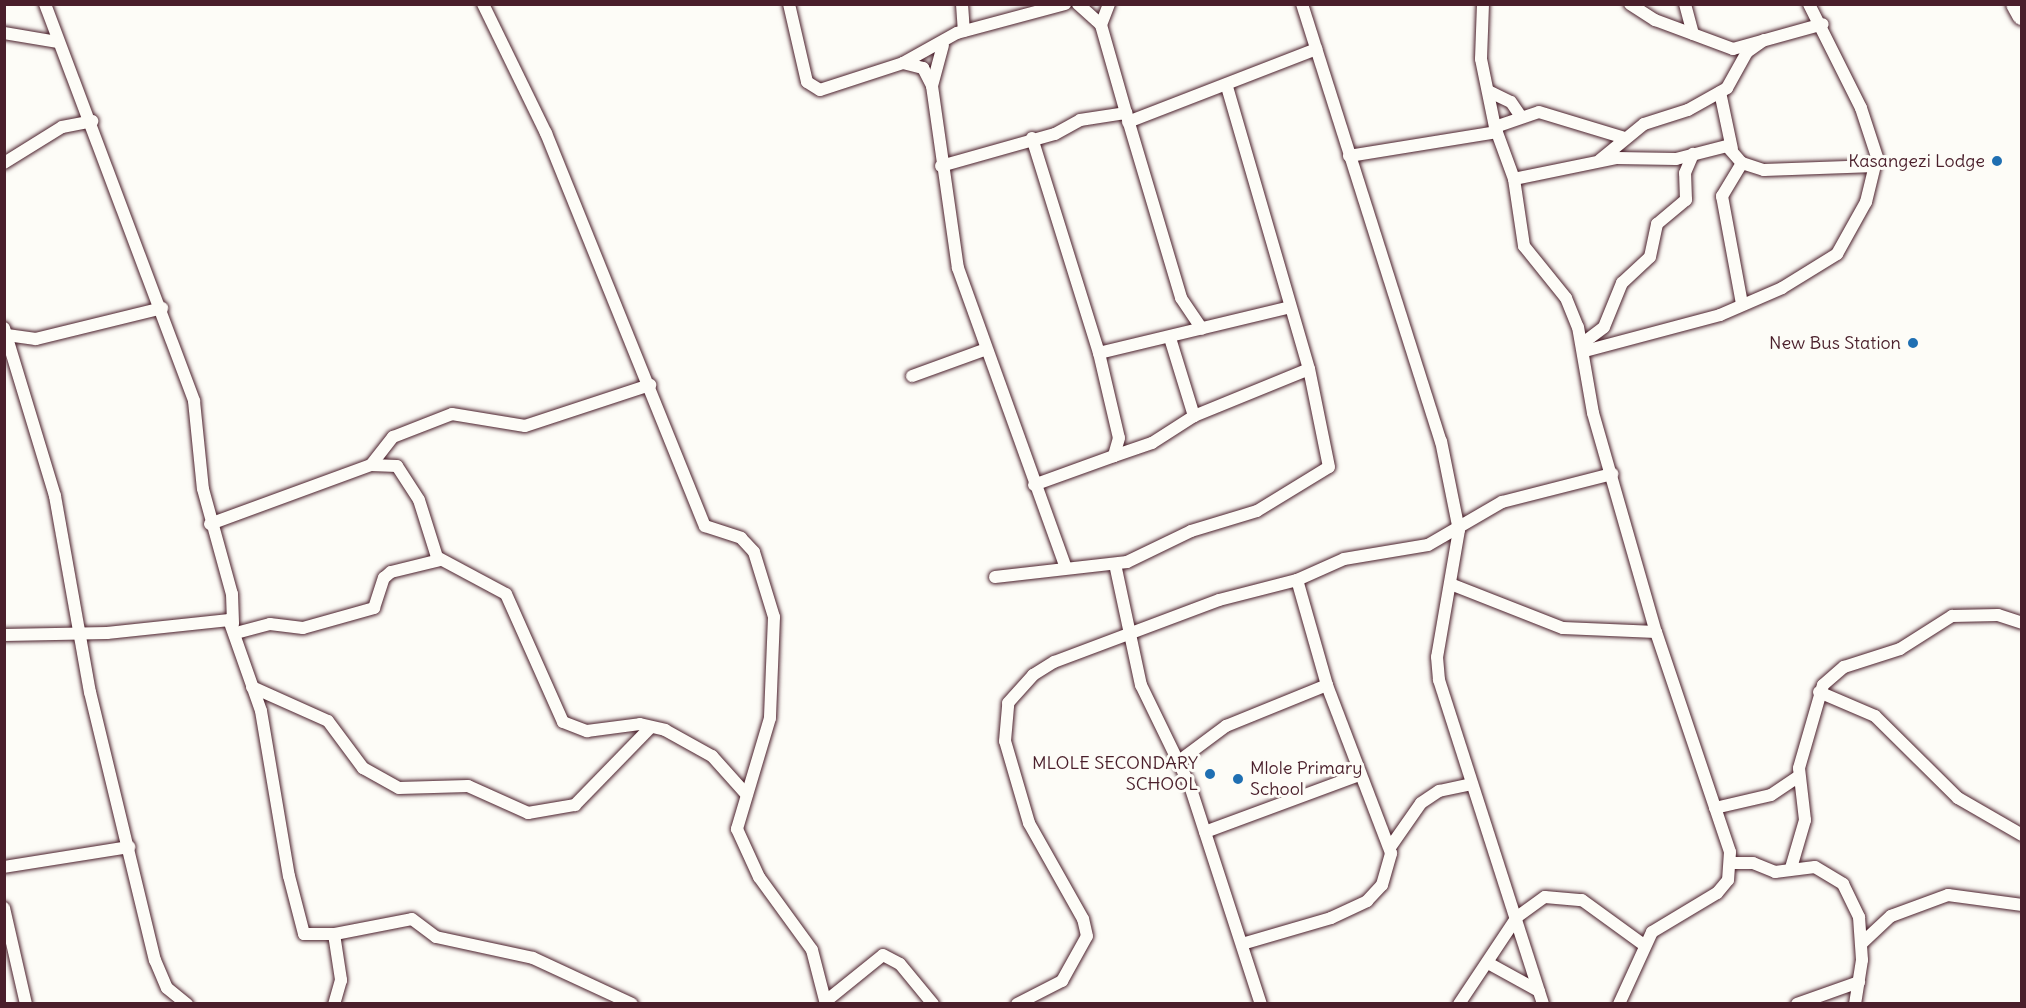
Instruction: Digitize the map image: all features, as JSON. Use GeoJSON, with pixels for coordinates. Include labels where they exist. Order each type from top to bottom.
{"type":"FeatureCollection","features":[{"type":"Feature","properties":{"kind":"main road"},"geometry":{"type":"LineString","coordinates":[[2016,4],[2022,15]]}},
{"type":"Feature","properties":{"kind":"street"},"geometry":{"type":"LineString","coordinates":[[45,4],[58,42],[92,122],[145,277],[162,308],[194,401],[210,524],[232,594],[235,629],[265,732],[301,928],[310,936],[334,934],[413,919],[436,938],[533,958],[632,1004]]}},
{"type":"Feature","properties":{"kind":"street"},"geometry":{"type":"LineString","coordinates":[[483,4],[522,74],[650,386],[655,413],[705,526],[750,543],[774,616],[770,718],[737,827],[741,844],[812,950],[826,1002],[883,956],[900,964],[933,1004]]}},
{"type":"Feature","properties":{"kind":"street"},"geometry":{"type":"LineString","coordinates":[[789,4],[807,82],[815,89],[903,63],[943,45],[964,31],[1065,4]]}},
{"type":"Feature","properties":{"kind":"street"},"geometry":{"type":"LineString","coordinates":[[962,4],[964,31]]}},
{"type":"Feature","properties":{"kind":"street"},"geometry":{"type":"LineString","coordinates":[[1078,4],[1101,25],[1181,297],[1203,329]]}},
{"type":"Feature","properties":{"kind":"street"},"geometry":{"type":"LineString","coordinates":[[1101,25],[1109,4]]}},
{"type":"Feature","properties":{"kind":"street"},"geometry":{"type":"LineString","coordinates":[[1302,4],[1441,441],[1459,526],[1453,585],[1436,662],[1471,784],[1517,917],[1541,998]]}},
{"type":"Feature","properties":{"kind":"street"},"geometry":{"type":"LineString","coordinates":[[1484,4],[1478,40],[1496,130],[1514,179],[1524,246],[1566,298],[1584,347],[1589,394],[1656,632],[1715,808],[1730,863],[1728,880],[1709,901],[1660,923],[1644,945],[1619,1004]]}},
{"type":"Feature","properties":{"kind":"street"},"geometry":{"type":"LineString","coordinates":[[1630,4],[1694,34],[1733,49],[1823,24]]}},
{"type":"Feature","properties":{"kind":"street"},"geometry":{"type":"LineString","coordinates":[[1685,4],[1694,34]]}},
{"type":"Feature","properties":{"kind":"street"},"geometry":{"type":"LineString","coordinates":[[1584,347],[1671,332],[1782,288],[1837,254],[1866,202],[1875,166],[1873,138],[1823,24],[1809,4]]}},
{"type":"Feature","properties":{"kind":"street"},"geometry":{"type":"LineString","coordinates":[[4,33],[58,42]]}},
{"type":"Feature","properties":{"kind":"street"},"geometry":{"type":"LineString","coordinates":[[1600,160],[1622,137],[1720,92],[1737,76],[1747,52],[1764,40]]}},
{"type":"Feature","properties":{"kind":"street"},"geometry":{"type":"LineString","coordinates":[[932,86],[943,45]]}},
{"type":"Feature","properties":{"kind":"street"},"geometry":{"type":"LineString","coordinates":[[941,166],[1032,138],[1055,134],[1085,118],[1127,117],[1227,87],[1316,49]]}},
{"type":"Feature","properties":{"kind":"street"},"geometry":{"type":"LineString","coordinates":[[903,63],[923,68],[932,86],[941,166],[958,268],[984,350],[1065,565]]}},
{"type":"Feature","properties":{"kind":"street"},"geometry":{"type":"LineString","coordinates":[[995,577],[1065,565],[1115,564],[1191,531],[1257,511],[1328,469],[1309,369],[1227,87]]}},
{"type":"Feature","properties":{"kind":"street"},"geometry":{"type":"LineString","coordinates":[[1488,91],[1511,102],[1521,117]]}},
{"type":"Feature","properties":{"kind":"street"},"geometry":{"type":"LineString","coordinates":[[1720,92],[1732,149],[1742,163],[1789,172],[1875,166]]}},
{"type":"Feature","properties":{"kind":"street"},"geometry":{"type":"LineString","coordinates":[[1349,156],[1496,130],[1521,117],[1543,112],[1622,137]]}},
{"type":"Feature","properties":{"kind":"street"},"geometry":{"type":"LineString","coordinates":[[4,163],[62,127],[92,122]]}},
{"type":"Feature","properties":{"kind":"street"},"geometry":{"type":"LineString","coordinates":[[1032,138],[1099,353],[1117,423],[1114,456]]}},
{"type":"Feature","properties":{"kind":"street"},"geometry":{"type":"LineString","coordinates":[[1514,179],[1600,160],[1693,154],[1716,147],[1732,149]]}},
{"type":"Feature","properties":{"kind":"street"},"geometry":{"type":"LineString","coordinates":[[1584,347],[1604,327],[1622,283],[1650,257],[1657,224],[1686,200],[1685,173],[1693,154]]}},
{"type":"Feature","properties":{"kind":"street"},"geometry":{"type":"LineString","coordinates":[[1742,163],[1722,196],[1742,304]]}},
{"type":"Feature","properties":{"kind":"street"},"geometry":{"type":"LineString","coordinates":[[1099,353],[1170,338],[1290,307]]}},
{"type":"Feature","properties":{"kind":"street"},"geometry":{"type":"LineString","coordinates":[[162,308],[36,339],[6,332],[55,496],[79,634],[155,960],[167,988],[187,1004]]}},
{"type":"Feature","properties":{"kind":"street"},"geometry":{"type":"LineString","coordinates":[[1170,338],[1194,416]]}},
{"type":"Feature","properties":{"kind":"street"},"geometry":{"type":"LineString","coordinates":[[912,376],[984,350]]}},
{"type":"Feature","properties":{"kind":"street"},"geometry":{"type":"LineString","coordinates":[[1034,485],[1152,443],[1194,416],[1309,369]]}},
{"type":"Feature","properties":{"kind":"street"},"geometry":{"type":"LineString","coordinates":[[371,465],[393,437],[452,414],[525,426],[650,386]]}},
{"type":"Feature","properties":{"kind":"street"},"geometry":{"type":"LineString","coordinates":[[210,524],[371,465],[397,465],[406,476],[440,560]]}},
{"type":"Feature","properties":{"kind":"street"},"geometry":{"type":"LineString","coordinates":[[1017,1004],[1062,981],[1087,936],[1083,919],[1021,802],[1005,741],[1006,710],[1040,669],[1233,595],[1297,580],[1344,560],[1428,545],[1502,502],[1612,474]]}},
{"type":"Feature","properties":{"kind":"street"},"geometry":{"type":"LineString","coordinates":[[4,635],[79,634],[222,618],[235,629],[270,624],[303,628],[374,608],[384,578],[392,572],[440,560],[455,562],[506,594],[563,722],[587,731],[631,724],[672,733],[712,756],[747,795]]}},
{"type":"Feature","properties":{"kind":"street"},"geometry":{"type":"LineString","coordinates":[[1115,564],[1141,685],[1179,760],[1261,1004]]}},
{"type":"Feature","properties":{"kind":"street"},"geometry":{"type":"LineString","coordinates":[[1297,580],[1327,685],[1359,775],[1391,846]]}},
{"type":"Feature","properties":{"kind":"street"},"geometry":{"type":"LineString","coordinates":[[1453,585],[1563,628],[1656,632]]}},
{"type":"Feature","properties":{"kind":"street"},"geometry":{"type":"LineString","coordinates":[[1791,868],[1805,820],[1798,776],[1819,692],[1844,667],[1900,649],[1952,616],[1998,615],[2022,623]]}},
{"type":"Feature","properties":{"kind":"street"},"geometry":{"type":"LineString","coordinates":[[250,685],[269,698],[328,721],[363,768],[399,788],[468,786],[528,813],[575,805],[650,728]]}},
{"type":"Feature","properties":{"kind":"street"},"geometry":{"type":"LineString","coordinates":[[1179,760],[1226,726],[1327,685]]}},
{"type":"Feature","properties":{"kind":"street"},"geometry":{"type":"LineString","coordinates":[[1819,692],[1875,716],[1958,798],[2022,835]]}},
{"type":"Feature","properties":{"kind":"street"},"geometry":{"type":"LineString","coordinates":[[1205,832],[1359,775]]}},
{"type":"Feature","properties":{"kind":"street"},"geometry":{"type":"LineString","coordinates":[[1715,808],[1772,795],[1798,776]]}},
{"type":"Feature","properties":{"kind":"street"},"geometry":{"type":"LineString","coordinates":[[1242,944],[1331,918],[1367,901],[1382,885],[1391,846],[1421,803],[1444,789],[1471,784]]}},
{"type":"Feature","properties":{"kind":"street"},"geometry":{"type":"LineString","coordinates":[[4,867],[129,847]]}},
{"type":"Feature","properties":{"kind":"street"},"geometry":{"type":"LineString","coordinates":[[1730,863],[1753,863],[1773,872],[1791,868],[1815,867],[1836,877],[1855,903],[1862,943],[1855,1004]]}},
{"type":"Feature","properties":{"kind":"street"},"geometry":{"type":"LineString","coordinates":[[1862,943],[1891,916],[1948,895],[2022,905]]}},
{"type":"Feature","properties":{"kind":"street"},"geometry":{"type":"LineString","coordinates":[[1459,1004],[1517,917],[1535,902],[1570,896],[1599,909],[1644,945]]}},
{"type":"Feature","properties":{"kind":"street"},"geometry":{"type":"LineString","coordinates":[[4,908],[26,1004]]}},
{"type":"Feature","properties":{"kind":"street"},"geometry":{"type":"LineString","coordinates":[[334,934],[341,980],[334,1004]]}},
{"type":"Feature","properties":{"kind":"street"},"geometry":{"type":"LineString","coordinates":[[1488,963],[1541,998]]}},
{"type":"Feature","properties":{"kind":"street"},"geometry":{"type":"LineString","coordinates":[[1797,1004],[1859,982]]}},
{"type":"Feature","properties":{"kind":"place","name":"Kasangezi Lodge"},"geometry":{"type":"Point","coordinates":[1997,161]}},
{"type":"Feature","properties":{"kind":"place","name":"New Bus Station"},"geometry":{"type":"Point","coordinates":[1913,343]}},
{"type":"Feature","properties":{"kind":"place","name":"MLOLE SECONDARY SCHOOL"},"geometry":{"type":"Point","coordinates":[1210,774]}},
{"type":"Feature","properties":{"kind":"place","name":"Mlole Primary School"},"geometry":{"type":"Point","coordinates":[1238,779]}}]}
